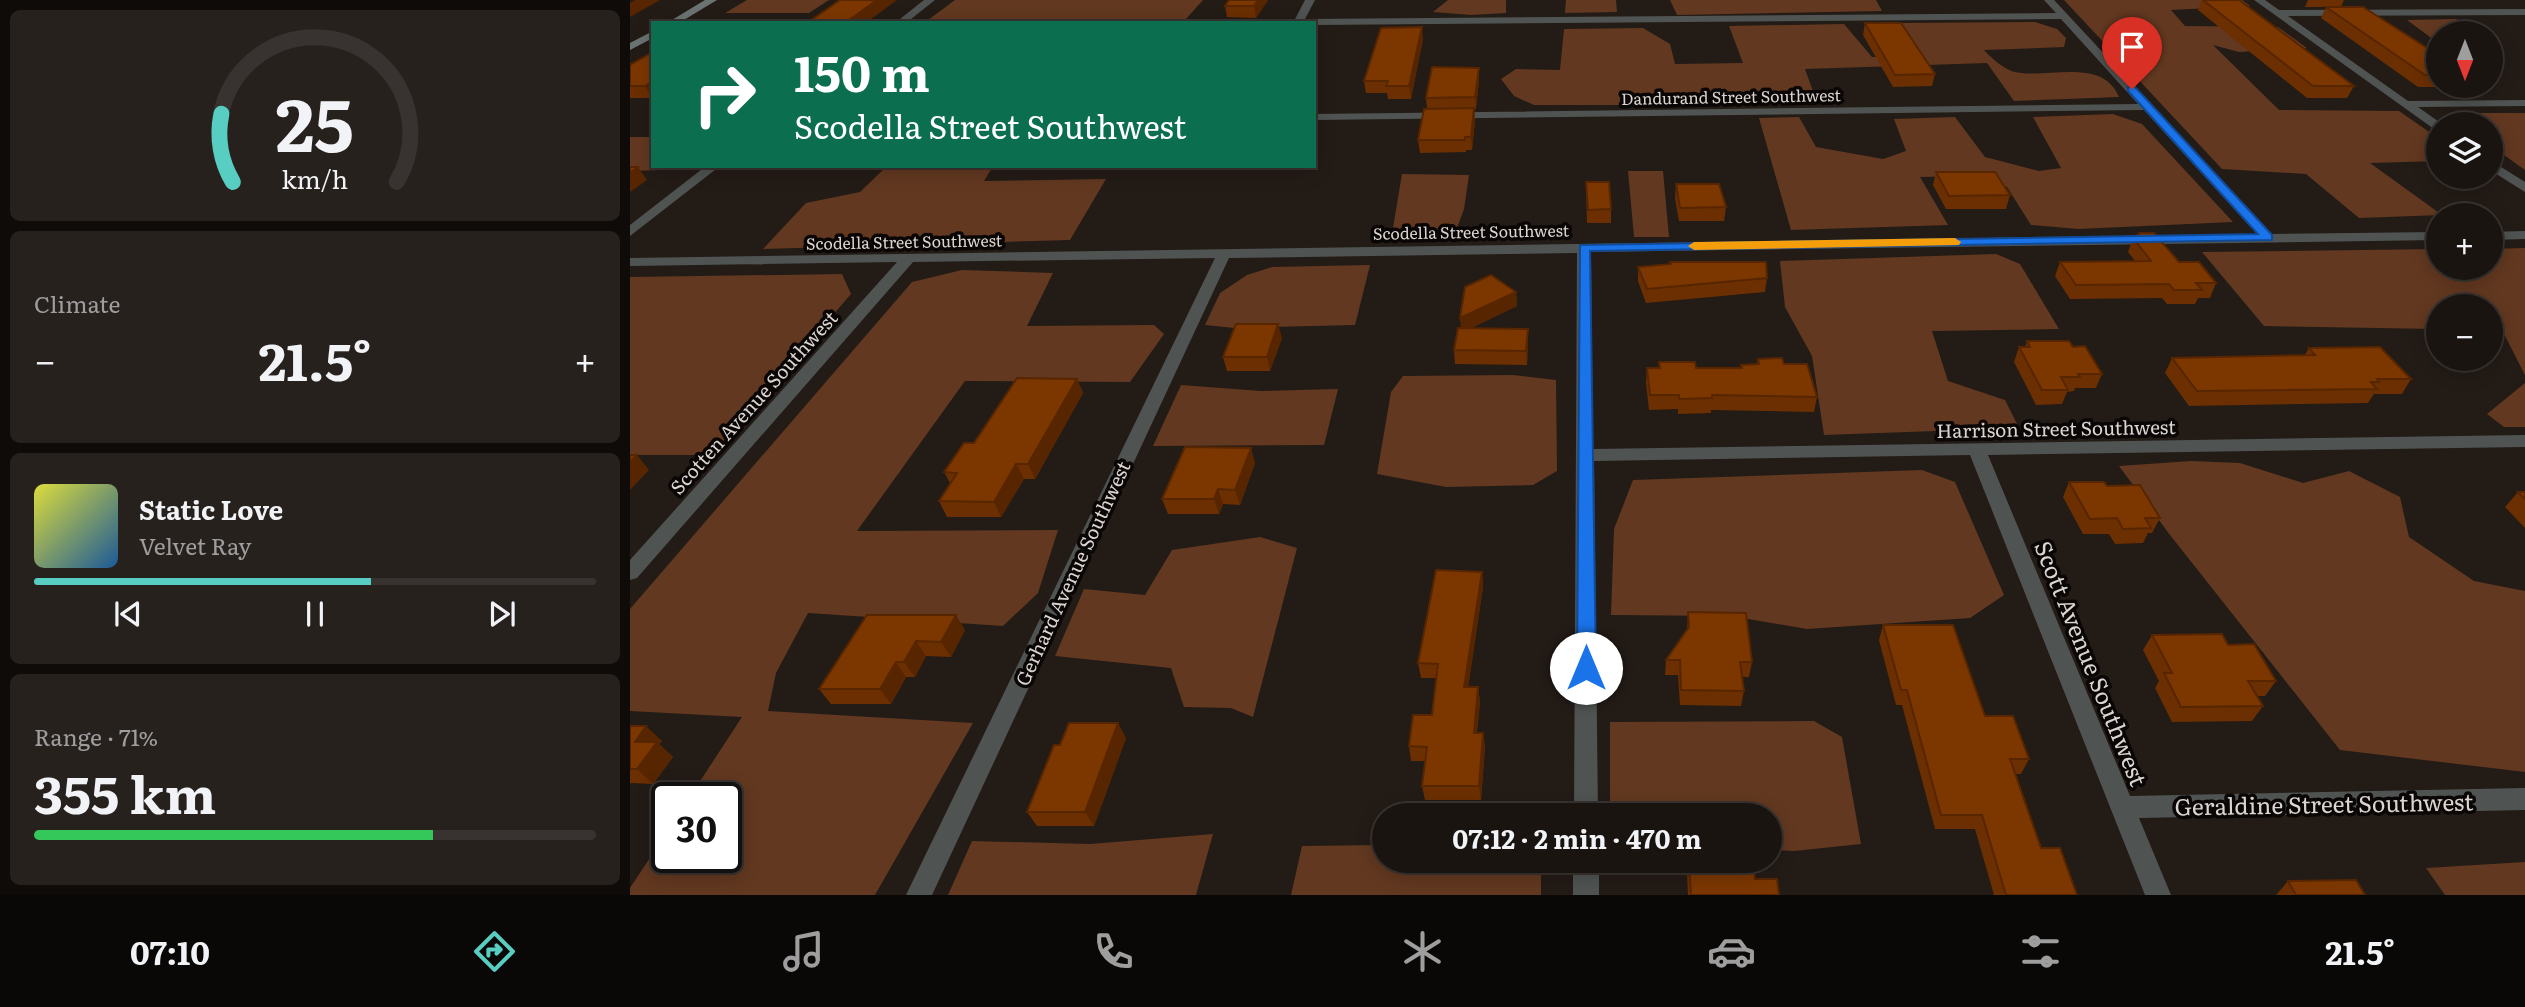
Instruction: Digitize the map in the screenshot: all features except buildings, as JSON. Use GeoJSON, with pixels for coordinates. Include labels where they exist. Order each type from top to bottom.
{"type":"FeatureCollection","features":[{"type":"Feature","properties":{"kind":"street"},"geometry":{"type":"LineString","coordinates":[[676,21],[712,0]]}},
{"type":"Feature","properties":{"kind":"street"},"geometry":{"type":"LineString","coordinates":[[903,21],[930,0]]}},
{"type":"Feature","properties":{"kind":"street"},"geometry":{"type":"LineString","coordinates":[[1299,21],[1310,0]]}},
{"type":"Feature","properties":{"kind":"street"},"geometry":{"type":"LineString","coordinates":[[2049,0],[2268,238]]}},
{"type":"Feature","properties":{"kind":"street"},"geometry":{"type":"LineString","coordinates":[[2259,0],[2426,119]]}},
{"type":"Feature","properties":{"kind":"street"},"geometry":{"type":"LineString","coordinates":[[2278,13],[2525,12]]}},
{"type":"Feature","properties":{"kind":"street"},"geometry":{"type":"LineString","coordinates":[[1316,22],[2064,16]]}},
{"type":"Feature","properties":{"kind":"street"},"geometry":{"type":"LineString","coordinates":[[630,47],[651,35]]}},
{"type":"Feature","properties":{"kind":"street"},"geometry":{"type":"LineString","coordinates":[[2404,103],[2525,103]]}},
{"type":"Feature","properties":{"kind":"street","name":"Dandurand Street Southwest"},"geometry":{"type":"LineString","coordinates":[[1316,117],[2148,107]]}},
{"type":"Feature","properties":{"kind":"street"},"geometry":{"type":"LineString","coordinates":[[630,232],[712,168]]}},
{"type":"Feature","properties":{"kind":"street"},"geometry":{"type":"LineString","coordinates":[[2503,173],[2525,188]]}},
{"type":"Feature","properties":{"kind":"street","name":"Scodella Street Southwest"},"geometry":{"type":"LineString","coordinates":[[630,262],[2426,236]]}},
{"type":"Feature","properties":{"kind":"street"},"geometry":{"type":"LineString","coordinates":[[2503,236],[2525,236]]}},
{"type":"Feature","properties":{"kind":"street"},"geometry":{"type":"LineString","coordinates":[[1584,248],[1587,455],[1586,803]]}},
{"type":"Feature","properties":{"kind":"street","name":"Gerhard Avenue Southwest"},"geometry":{"type":"LineString","coordinates":[[919,895],[1225,252]]}},
{"type":"Feature","properties":{"kind":"street","name":"Scotten Avenue Southwest"},"geometry":{"type":"LineString","coordinates":[[630,573],[908,259]]}},
{"type":"Feature","properties":{"kind":"street","name":"Harrison Street Southwest"},"geometry":{"type":"LineString","coordinates":[[1587,455],[2525,441]]}},
{"type":"Feature","properties":{"kind":"street","name":"Scott Avenue Southwest"},"geometry":{"type":"LineString","coordinates":[[1977,450],[2158,895]]}},
{"type":"Feature","properties":{"kind":"street","name":"Geraldine Street Southwest"},"geometry":{"type":"LineString","coordinates":[[2122,807],[2525,799]]}},
{"type":"Feature","properties":{"kind":"street"},"geometry":{"type":"LineString","coordinates":[[1586,873],[1586,895]]}},
{"type":"Feature","properties":{"kind":"shaded area"},"geometry":{"type":"Polygon","coordinates":[[[747,0],[829,0],[809,13],[725,13],[747,0]]]}},
{"type":"Feature","properties":{"kind":"shaded area"},"geometry":{"type":"Polygon","coordinates":[[[955,0],[1203,0],[1185,20],[1281,21],[927,21],[955,0]]]}},
{"type":"Feature","properties":{"kind":"shaded area"},"geometry":{"type":"Polygon","coordinates":[[[1448,0],[1506,0],[1506,13],[1471,15],[1433,12],[1448,0]]]}},
{"type":"Feature","properties":{"kind":"shaded area"},"geometry":{"type":"Polygon","coordinates":[[[1566,0],[1616,0],[1617,12],[1565,13],[1566,0]]]}},
{"type":"Feature","properties":{"kind":"shaded area"},"geometry":{"type":"Polygon","coordinates":[[[1670,0],[1876,0],[1882,11],[1677,15],[1670,0]]]}},
{"type":"Feature","properties":{"kind":"shaded area"},"geometry":{"type":"Polygon","coordinates":[[[2064,0],[2242,0],[2250,6],[2171,10],[2185,26],[2278,27],[2307,48],[2239,52],[2213,45],[2279,110],[2399,111],[2426,130],[2426,161],[2370,163],[2426,203],[2426,216],[2359,218],[2306,174],[2222,169],[2064,0]]]}},
{"type":"Feature","properties":{"kind":"shaded area"},"geometry":{"type":"Polygon","coordinates":[[[2407,20],[2460,21],[2426,21],[2426,34],[2407,20]]]}},
{"type":"Feature","properties":{"kind":"shaded area"},"geometry":{"type":"Polygon","coordinates":[[[2035,22],[2057,29],[2066,38],[2064,47],[1984,50],[2002,66],[2015,72],[2073,72],[2100,77],[2111,85],[2119,97],[2014,101],[1987,63],[1805,69],[1818,105],[1534,105],[1514,96],[1501,79],[1516,69],[1560,70],[1564,29],[1643,28],[1670,44],[1675,64],[1743,63],[1729,26],[1844,24],[1872,57],[1920,57],[1901,23],[2035,22]]]}},
{"type":"Feature","properties":{"kind":"shaded area"},"geometry":{"type":"Polygon","coordinates":[[[2503,113],[2525,113],[2525,170],[2503,154],[2503,113]]]}},
{"type":"Feature","properties":{"kind":"shaded area"},"geometry":{"type":"Polygon","coordinates":[[[2113,114],[2142,124],[2233,222],[2078,229],[2031,225],[2007,187],[1966,176],[1920,177],[1948,225],[1791,230],[1759,118],[1799,117],[1816,147],[1883,159],[1906,151],[1894,119],[1955,117],[1985,157],[2039,171],[2061,168],[2033,117],[2113,114]]]}},
{"type":"Feature","properties":{"kind":"shaded area"},"geometry":{"type":"Polygon","coordinates":[[[630,137],[651,137],[651,168],[691,168],[690,169],[630,171],[630,137]]]}},
{"type":"Feature","properties":{"kind":"shaded area"},"geometry":{"type":"Polygon","coordinates":[[[885,168],[992,168],[984,181],[1106,179],[1070,240],[763,249],[806,203],[860,192],[885,168]]]}},
{"type":"Feature","properties":{"kind":"shaded area"},"geometry":{"type":"Polygon","coordinates":[[[1628,171],[1663,171],[1669,237],[1634,237],[1628,171]]]}},
{"type":"Feature","properties":{"kind":"shaded area"},"geometry":{"type":"Polygon","coordinates":[[[1402,174],[1469,175],[1464,209],[1453,239],[1391,240],[1402,174]]]}},
{"type":"Feature","properties":{"kind":"shaded area"},"geometry":{"type":"Polygon","coordinates":[[[2525,248],[2525,375],[2503,334],[2503,294],[2426,294],[2426,329],[2264,326],[2202,252],[2426,249],[2426,280],[2503,280],[2503,249],[2525,248]]]}},
{"type":"Feature","properties":{"kind":"shaded area"},"geometry":{"type":"Polygon","coordinates":[[[1996,254],[2020,264],[2059,329],[1932,331],[1948,381],[2005,400],[2019,428],[1824,435],[1812,356],[1785,307],[1780,261],[1996,254]]]}},
{"type":"Feature","properties":{"kind":"shaded area"},"geometry":{"type":"Polygon","coordinates":[[[1370,265],[1355,325],[1234,328],[1205,325],[1220,293],[1247,275],[1272,267],[1370,265]]]}},
{"type":"Feature","properties":{"kind":"shaded area"},"geometry":{"type":"Polygon","coordinates":[[[962,270],[1053,273],[1027,326],[1154,325],[1164,334],[1130,382],[965,381],[857,531],[1058,530],[1038,593],[1003,626],[808,613],[776,673],[768,711],[973,723],[875,895],[630,895],[630,888],[651,856],[651,873],[742,873],[742,782],[699,782],[742,717],[630,711],[630,609],[912,282],[962,270]]]}},
{"type":"Feature","properties":{"kind":"shaded area"},"geometry":{"type":"Polygon","coordinates":[[[842,274],[851,294],[713,455],[630,455],[630,277],[842,274]]]}},
{"type":"Feature","properties":{"kind":"shaded area"},"geometry":{"type":"Polygon","coordinates":[[[1513,375],[1556,380],[1557,471],[1533,485],[1446,487],[1377,474],[1391,392],[1403,376],[1513,375]]]}},
{"type":"Feature","properties":{"kind":"shaded area"},"geometry":{"type":"Polygon","coordinates":[[[2525,383],[2525,427],[2504,427],[2487,414],[2525,383]]]}},
{"type":"Feature","properties":{"kind":"shaded area"},"geometry":{"type":"Polygon","coordinates":[[[1181,385],[1261,391],[1338,389],[1324,445],[1153,446],[1181,385]]]}},
{"type":"Feature","properties":{"kind":"shaded area"},"geometry":{"type":"Polygon","coordinates":[[[2191,461],[2240,463],[2303,483],[2349,471],[2400,497],[2409,537],[2474,581],[2525,591],[2525,772],[2340,750],[2170,535],[2119,466],[2191,461]]]}},
{"type":"Feature","properties":{"kind":"shaded area"},"geometry":{"type":"Polygon","coordinates":[[[1922,470],[1955,482],[2004,595],[1970,618],[1807,629],[1731,616],[1611,615],[1614,529],[1633,480],[1922,470]]]}},
{"type":"Feature","properties":{"kind":"shaded area"},"geometry":{"type":"Polygon","coordinates":[[[1260,537],[1297,548],[1253,717],[1231,708],[1184,707],[1171,668],[1055,656],[1084,589],[1145,595],[1172,550],[1260,537]]]}},
{"type":"Feature","properties":{"kind":"shaded area"},"geometry":{"type":"Polygon","coordinates":[[[1814,721],[1842,737],[1861,844],[1782,851],[1782,803],[1610,803],[1610,722],[1814,721]]]}},
{"type":"Feature","properties":{"kind":"shaded area"},"geometry":{"type":"Polygon","coordinates":[[[1213,834],[1196,895],[948,895],[972,841],[1090,844],[1213,834]]]}},
{"type":"Feature","properties":{"kind":"shaded area"},"geometry":{"type":"Polygon","coordinates":[[[1372,845],[1372,873],[1541,873],[1541,895],[1291,895],[1302,846],[1372,845]]]}},
{"type":"Feature","properties":{"kind":"shaded area"},"geometry":{"type":"Polygon","coordinates":[[[2525,862],[2525,895],[2445,895],[2426,868],[2525,862]]]}},
{"type":"Feature","properties":{"kind":"slow traffic"},"geometry":{"type":"LineString","coordinates":[[1694,246],[1955,242]]}},
{"type":"Feature","properties":{"kind":"route"},"geometry":{"type":"LineString","coordinates":[[1586,668],[1584,248],[2268,238],[2132,89]]}}]}
